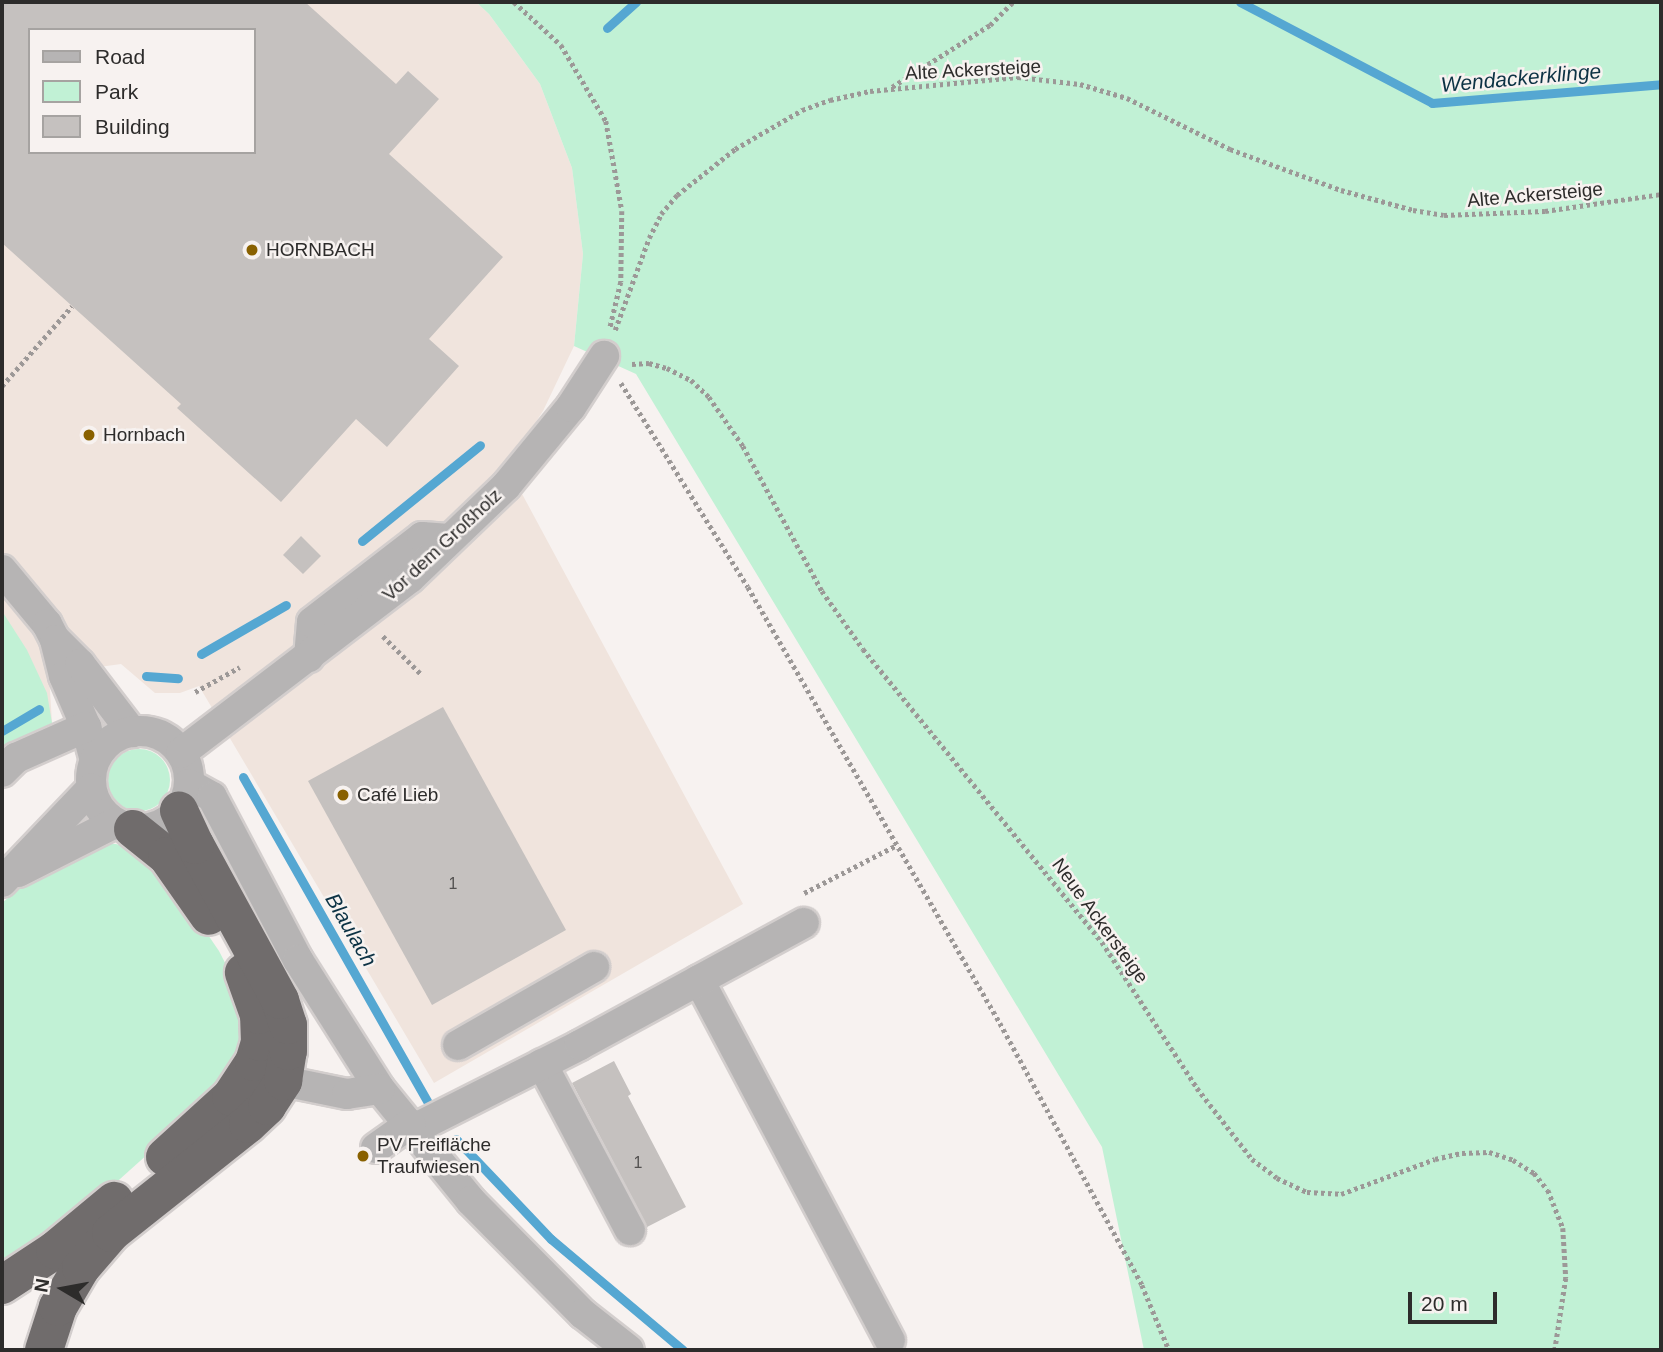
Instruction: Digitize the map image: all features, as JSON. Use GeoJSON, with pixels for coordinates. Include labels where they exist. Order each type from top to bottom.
{"type":"FeatureCollection","features":[{"type":"Feature","properties":{"kind":"highway"},"geometry":{"type":"LineString","coordinates":[[44,1350],[58,1307],[81,1268],[96,1251],[148,1201],[248,1124],[267,1106],[282,1081],[288,1051],[288,1025],[280,1000],[194,845],[184,797]]}},
{"type":"Feature","properties":{"kind":"highway"},"geometry":{"type":"LineString","coordinates":[[2,1284],[55,1250],[202,1126],[244,1079],[257,1052],[259,1015],[241,966],[167,856],[124,826]]}},
{"type":"Feature","properties":{"kind":"street","name":"Vor dem Großholz"},"geometry":{"type":"LineString","coordinates":[[181,753],[410,578],[506,486],[571,407],[604,356]]}},
{"type":"Feature","properties":{"kind":"street"},"geometry":{"type":"LineString","coordinates":[[309,657],[312,622],[422,537],[449,539]]}},
{"type":"Feature","properties":{"kind":"street"},"geometry":{"type":"LineString","coordinates":[[2,570],[47,624],[55,640],[64,676],[86,727],[95,760],[91,789],[104,814],[124,826]]}},
{"type":"Feature","properties":{"kind":"street"},"geometry":{"type":"LineString","coordinates":[[55,640],[80,664],[132,732]]}},
{"type":"Feature","properties":{"kind":"street"},"geometry":{"type":"LineString","coordinates":[[2,772],[16,758],[86,727]]}},
{"type":"Feature","properties":{"kind":"street"},"geometry":{"type":"LineString","coordinates":[[6,878],[124,826],[158,825],[184,797],[181,753],[162,736],[132,732],[104,747],[95,760]]}},
{"type":"Feature","properties":{"kind":"street"},"geometry":{"type":"LineString","coordinates":[[6,878],[91,789]]}},
{"type":"Feature","properties":{"kind":"street"},"geometry":{"type":"LineString","coordinates":[[184,797],[212,797],[298,960],[380,1089],[418,1124],[471,1201],[583,1314],[629,1350]]}},
{"type":"Feature","properties":{"kind":"street"},"geometry":{"type":"LineString","coordinates":[[376,1148],[418,1124],[542,1064],[804,922]]}},
{"type":"Feature","properties":{"kind":"street"},"geometry":{"type":"LineString","coordinates":[[256,956],[298,960]]}},
{"type":"Feature","properties":{"kind":"street"},"geometry":{"type":"LineString","coordinates":[[458,1045],[594,968]]}},
{"type":"Feature","properties":{"kind":"street"},"geometry":{"type":"LineString","coordinates":[[699,980],[890,1340]]}},
{"type":"Feature","properties":{"kind":"street"},"geometry":{"type":"LineString","coordinates":[[542,1064],[630,1230]]}},
{"type":"Feature","properties":{"kind":"street"},"geometry":{"type":"LineString","coordinates":[[282,1081],[347,1094],[380,1089]]}},
{"type":"Feature","properties":{"kind":"path"},"geometry":{"type":"LineString","coordinates":[[514,2],[561,45],[606,121],[622,211],[621,282],[604,356],[748,587],[1000,1023],[1142,1284],[1169,1350]]}},
{"type":"Feature","properties":{"kind":"path"},"geometry":{"type":"LineString","coordinates":[[888,89],[990,24],[1013,2]]}},
{"type":"Feature","properties":{"kind":"path","name":"Alte Ackersteige"},"geometry":{"type":"LineString","coordinates":[[604,356],[649,238],[661,214],[677,195],[734,149],[803,110],[850,94],[1018,77],[1080,84],[1127,98],[1230,149],[1341,190],[1391,205],[1444,215],[1545,211],[1661,194]]}},
{"type":"Feature","properties":{"kind":"path"},"geometry":{"type":"LineString","coordinates":[[2,386],[72,306]]}},
{"type":"Feature","properties":{"kind":"path","name":"Neue Ackersteige"},"geometry":{"type":"LineString","coordinates":[[604,356],[633,364],[649,363],[667,368],[691,380],[709,397],[743,446],[822,591],[863,649],[1102,942],[1197,1088],[1252,1159],[1277,1178],[1307,1192],[1318,1193],[1341,1194],[1434,1159],[1462,1153],[1489,1152],[1513,1160],[1534,1173],[1548,1190],[1563,1228],[1566,1278],[1555,1350]]}},
{"type":"Feature","properties":{"kind":"path"},"geometry":{"type":"LineString","coordinates":[[363,615],[422,676]]}},
{"type":"Feature","properties":{"kind":"shaded area"},"geometry":{"type":"Polygon","coordinates":[[[2,2],[476,2],[489,14],[540,84],[572,168],[583,254],[574,346],[543,411],[507,466],[743,904],[434,1083],[199,686],[180,693],[155,693],[121,664],[49,674],[52,723],[2,751],[2,2]]]}},
{"type":"Feature","properties":{"kind":"green space"},"geometry":{"type":"Polygon","coordinates":[[[476,2],[1661,2],[1661,1350],[1144,1350],[1102,1147],[636,374],[574,346],[583,254],[572,168],[540,84],[489,14],[476,2]]]}},
{"type":"Feature","properties":{"kind":"green space"},"geometry":{"type":"Polygon","coordinates":[[[2,611],[27,650],[47,693],[52,723],[2,751],[2,611]]]}},
{"type":"Feature","properties":{"kind":"green space"},"geometry":{"type":"Polygon","coordinates":[[[139,749],[151,751],[161,758],[168,768],[168,792],[161,802],[151,809],[139,811],[127,809],[117,802],[110,792],[108,780],[110,768],[117,758],[127,751],[139,749]]]}},
{"type":"Feature","properties":{"kind":"green space"},"geometry":{"type":"Polygon","coordinates":[[[96,844],[116,844],[137,851],[193,913],[219,951],[243,998],[240,1056],[198,1109],[91,1205],[2,1271],[2,903],[23,885],[96,844]]]}},
{"type":"Feature","properties":{"kind":"building","name":"HORNBACH"},"geometry":{"type":"Polygon","coordinates":[[[2,2],[305,2],[396,84],[408,71],[439,99],[389,154],[503,257],[429,339],[459,366],[387,447],[356,419],[281,502],[177,408],[181,404],[2,243],[2,2]]]}},
{"type":"Feature","properties":{"kind":"building"},"geometry":{"type":"Polygon","coordinates":[[[301,536],[321,556],[303,574],[283,555],[301,536]]]}},
{"type":"Feature","properties":{"kind":"building"},"geometry":{"type":"Polygon","coordinates":[[[443,707],[566,930],[432,1005],[308,781],[443,707]]]}},
{"type":"Feature","properties":{"kind":"building"},"geometry":{"type":"Polygon","coordinates":[[[614,1061],[631,1094],[628,1096],[686,1207],[647,1227],[572,1083],[614,1061]]]}},
{"type":"Feature","properties":{"kind":"waterway","name":"Wendackerklinge"},"geometry":{"type":"LineString","coordinates":[[607,28],[636,2]]}},
{"type":"Feature","properties":{"kind":"waterway","name":"Wendackerklinge"},"geometry":{"type":"LineString","coordinates":[[1240,2],[1432,103],[1661,84]]}},
{"type":"Feature","properties":{"kind":"waterway","name":"Wendackerklinge"},"geometry":{"type":"LineString","coordinates":[[362,541],[480,445]]}},
{"type":"Feature","properties":{"kind":"waterway","name":"Wendackerklinge"},"geometry":{"type":"LineString","coordinates":[[201,654],[286,605]]}},
{"type":"Feature","properties":{"kind":"waterway","name":"Blaulach"},"geometry":{"type":"LineString","coordinates":[[146,676],[178,678]]}},
{"type":"Feature","properties":{"kind":"waterway","name":"Blaulach"},"geometry":{"type":"LineString","coordinates":[[2,731],[39,709]]}},
{"type":"Feature","properties":{"kind":"waterway","name":"Blaulach"},"geometry":{"type":"LineString","coordinates":[[243,777],[427,1101]]}},
{"type":"Feature","properties":{"kind":"waterway","name":"Blaulach"},"geometry":{"type":"LineString","coordinates":[[456,1139],[551,1239],[683,1350]]}},
{"type":"Feature","properties":{"kind":"place","name":"HORNBACH"},"geometry":{"type":"Point","coordinates":[252,250]}},
{"type":"Feature","properties":{"kind":"place","name":"Hornbach"},"geometry":{"type":"Point","coordinates":[89,435]}},
{"type":"Feature","properties":{"kind":"place","name":"Café Lieb"},"geometry":{"type":"Point","coordinates":[343,795]}},
{"type":"Feature","properties":{"kind":"place","name":"PV Freifläche Traufwiesen"},"geometry":{"type":"Point","coordinates":[363,1156]}}]}
